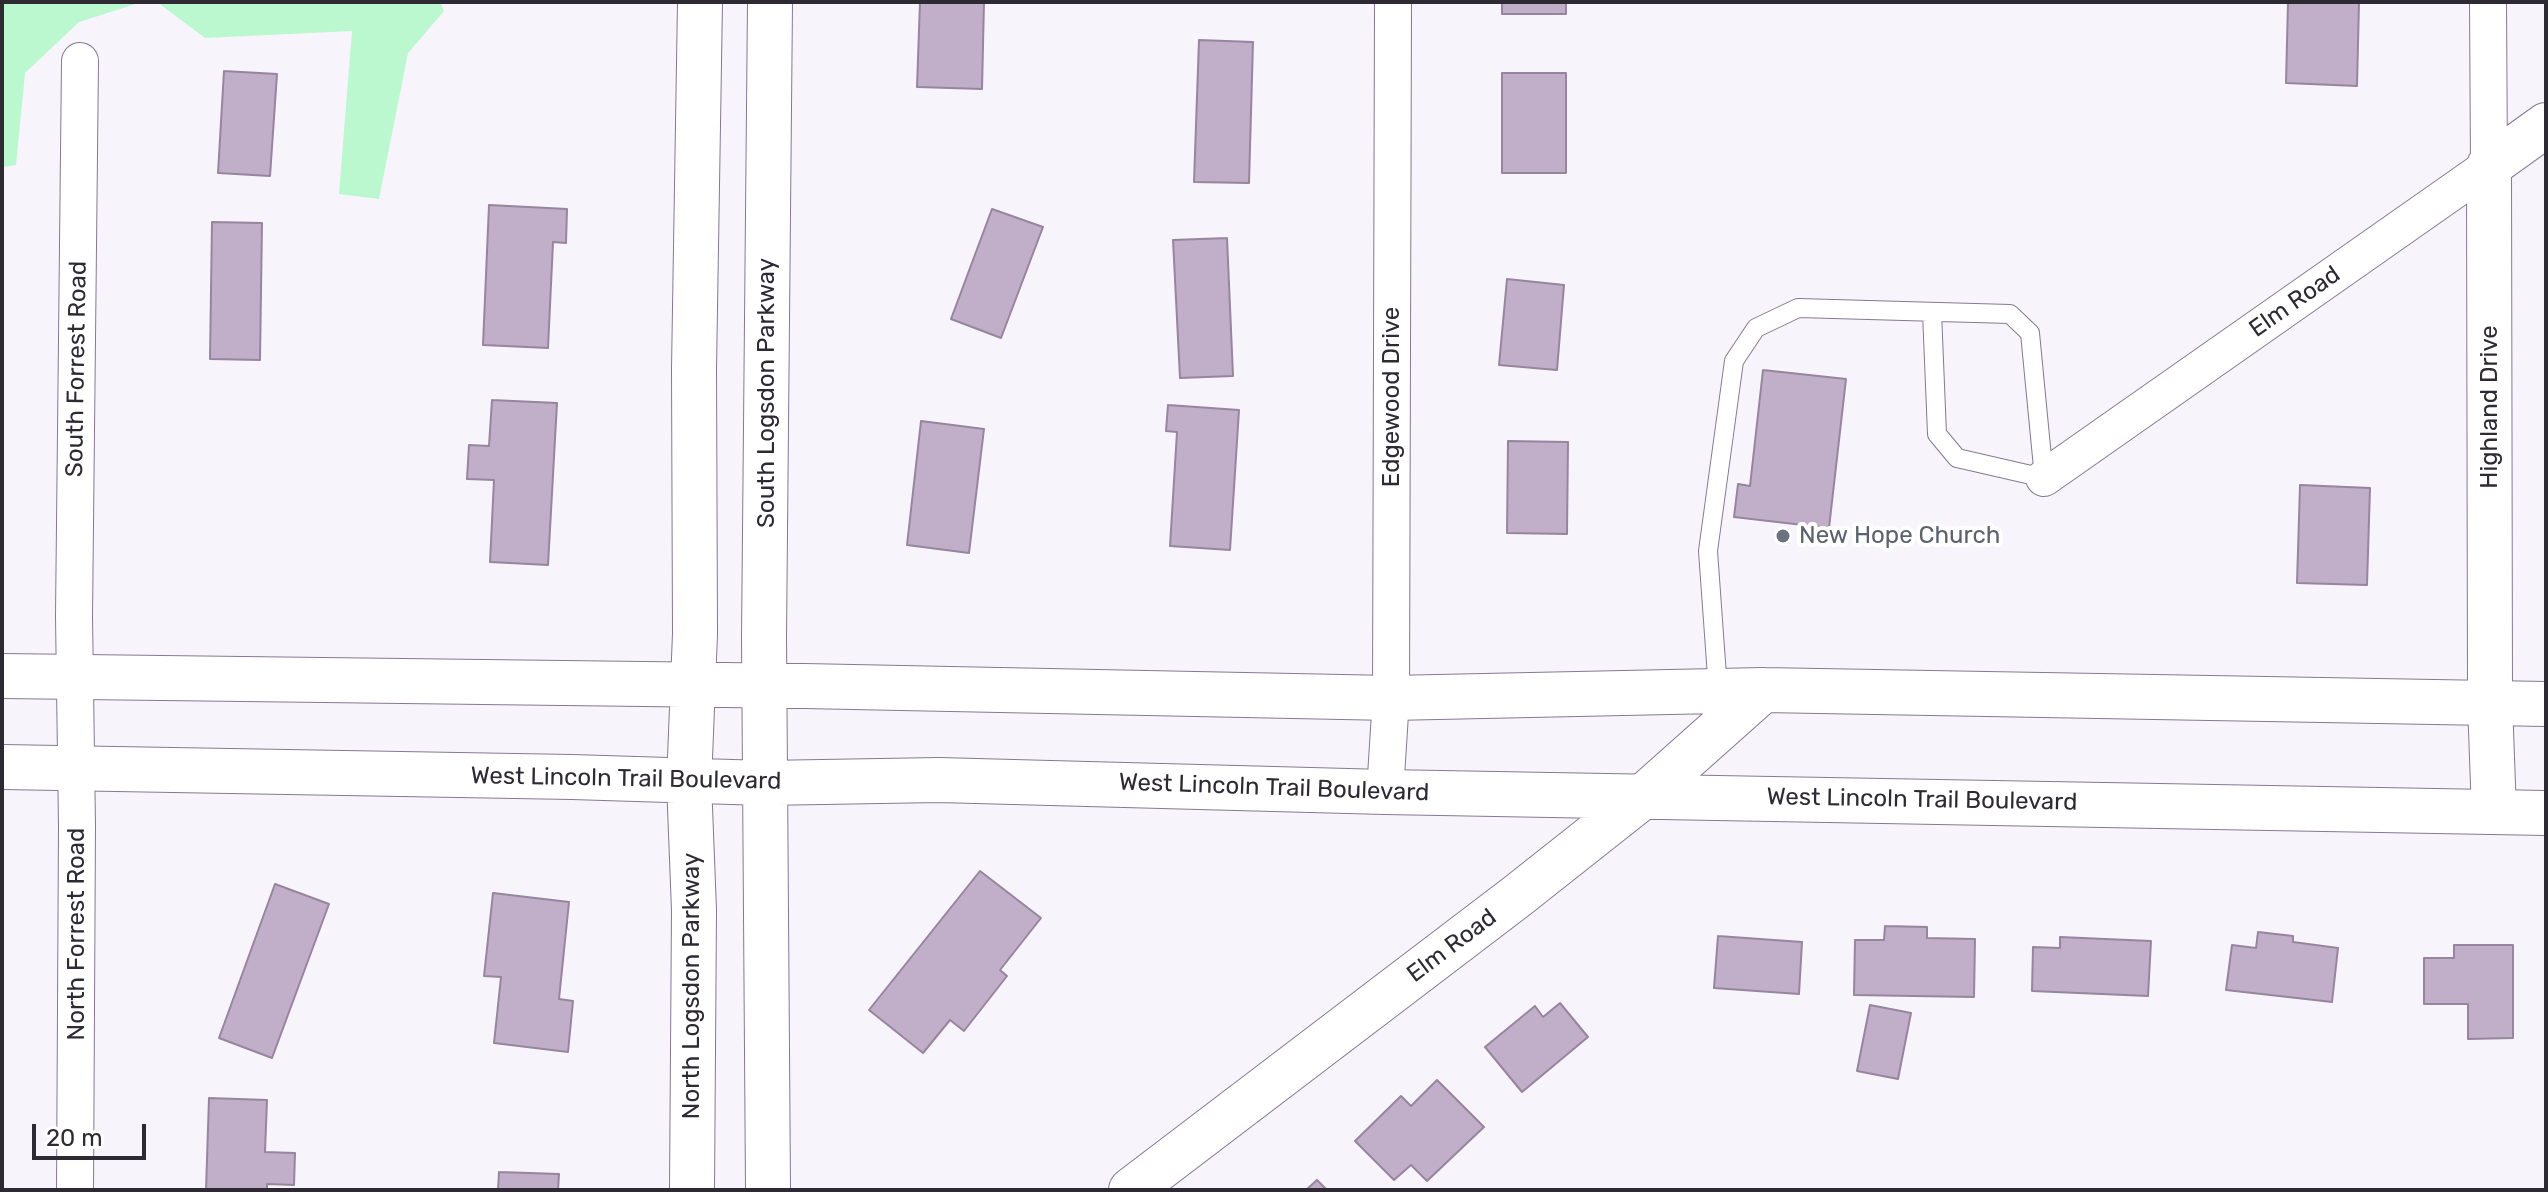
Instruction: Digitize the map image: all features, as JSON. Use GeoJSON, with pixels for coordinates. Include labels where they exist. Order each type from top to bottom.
{"type":"FeatureCollection","features":[{"type":"Feature","properties":{"kind":"main road"},"geometry":{"type":"LineString","coordinates":[[689,782],[695,634],[694,369],[700,2]]}},
{"type":"Feature","properties":{"kind":"main road","name":"South Logsdon Parkway"},"geometry":{"type":"LineString","coordinates":[[764,783],[770,2]]}},
{"type":"Feature","properties":{"kind":"main road","name":"Elm Road"},"geometry":{"type":"LineString","coordinates":[[2489,166],[2546,125]]}},
{"type":"Feature","properties":{"kind":"main road","name":"Highland Drive"},"geometry":{"type":"LineString","coordinates":[[2489,166],[2490,703],[2494,812]]}},
{"type":"Feature","properties":{"kind":"main road"},"geometry":{"type":"LineString","coordinates":[[2,676],[1391,698],[1763,690],[2546,704]]}},
{"type":"Feature","properties":{"kind":"main road","name":"Elm Road"},"geometry":{"type":"LineString","coordinates":[[1131,1190],[1645,795],[1763,690]]}},
{"type":"Feature","properties":{"kind":"main road","name":"West Lincoln Trail Boulevard"},"geometry":{"type":"LineString","coordinates":[[2,767],[689,782],[939,780],[1385,792],[2546,813]]}},
{"type":"Feature","properties":{"kind":"main road","name":"North Logsdon Parkway"},"geometry":{"type":"LineString","coordinates":[[689,782],[694,910],[692,1190]]}},
{"type":"Feature","properties":{"kind":"main road"},"geometry":{"type":"LineString","coordinates":[[764,783],[767,823],[768,1190]]}},
{"type":"Feature","properties":{"kind":"street","name":"Edgewood Drive"},"geometry":{"type":"LineString","coordinates":[[1385,792],[1391,698],[1393,2]]}},
{"type":"Feature","properties":{"kind":"street","name":"Highland Drive"},"geometry":{"type":"LineString","coordinates":[[2488,2],[2489,166]]}},
{"type":"Feature","properties":{"kind":"street","name":"South Forrest Road"},"geometry":{"type":"LineString","coordinates":[[75,677],[80,61]]}},
{"type":"Feature","properties":{"kind":"street","name":"Elm Road"},"geometry":{"type":"LineString","coordinates":[[2044,478],[2489,166]]}},
{"type":"Feature","properties":{"kind":"street","name":"North Forrest Road"},"geometry":{"type":"LineString","coordinates":[[75,677],[75,1190]]}},
{"type":"Feature","properties":{"kind":"lane"},"geometry":{"type":"LineString","coordinates":[[1718,690],[1708,551],[1734,361],[1756,328],[1798,308],[2010,314],[2030,333],[2044,478],[1957,458],[1937,434],[1932,312]]}},
{"type":"Feature","properties":{"kind":"green space"},"geometry":{"type":"Polygon","coordinates":[[[2,2],[142,2],[79,22],[25,73],[16,165],[2,167],[2,2]]]}},
{"type":"Feature","properties":{"kind":"green space"},"geometry":{"type":"Polygon","coordinates":[[[157,2],[440,2],[444,11],[408,53],[379,199],[339,194],[352,31],[205,38],[157,2]]]}},
{"type":"Feature","properties":{"kind":"building"},"geometry":{"type":"Polygon","coordinates":[[[920,2],[984,2],[982,89],[917,87],[920,2]]]}},
{"type":"Feature","properties":{"kind":"building"},"geometry":{"type":"Polygon","coordinates":[[[1502,2],[1566,2],[1566,14],[1502,14],[1502,2]]]}},
{"type":"Feature","properties":{"kind":"building"},"geometry":{"type":"Polygon","coordinates":[[[2288,2],[2359,2],[2357,86],[2286,83],[2288,2]]]}},
{"type":"Feature","properties":{"kind":"building"},"geometry":{"type":"Polygon","coordinates":[[[1199,40],[1253,42],[1249,183],[1194,182],[1199,40]]]}},
{"type":"Feature","properties":{"kind":"building"},"geometry":{"type":"Polygon","coordinates":[[[224,71],[277,74],[270,176],[218,173],[224,71]]]}},
{"type":"Feature","properties":{"kind":"building"},"geometry":{"type":"Polygon","coordinates":[[[1502,73],[1566,73],[1566,173],[1502,173],[1502,73]]]}},
{"type":"Feature","properties":{"kind":"building"},"geometry":{"type":"Polygon","coordinates":[[[489,205],[567,209],[566,243],[553,242],[548,348],[483,345],[489,205]]]}},
{"type":"Feature","properties":{"kind":"building"},"geometry":{"type":"Polygon","coordinates":[[[992,209],[1043,227],[1001,338],[951,319],[992,209]]]}},
{"type":"Feature","properties":{"kind":"building"},"geometry":{"type":"Polygon","coordinates":[[[212,222],[262,223],[260,360],[210,359],[212,222]]]}},
{"type":"Feature","properties":{"kind":"building"},"geometry":{"type":"Polygon","coordinates":[[[1227,238],[1233,376],[1180,378],[1173,240],[1227,238]]]}},
{"type":"Feature","properties":{"kind":"building"},"geometry":{"type":"Polygon","coordinates":[[[1507,279],[1564,285],[1557,370],[1499,365],[1507,279]]]}},
{"type":"Feature","properties":{"kind":"building"},"geometry":{"type":"Polygon","coordinates":[[[1763,370],[1846,379],[1829,528],[1734,517],[1738,484],[1750,486],[1763,370]]]}},
{"type":"Feature","properties":{"kind":"building"},"geometry":{"type":"Polygon","coordinates":[[[492,400],[557,403],[548,565],[490,562],[494,480],[467,479],[469,445],[489,446],[492,400]]]}},
{"type":"Feature","properties":{"kind":"building"},"geometry":{"type":"Polygon","coordinates":[[[1168,405],[1239,410],[1230,550],[1170,546],[1177,432],[1166,431],[1168,405]]]}},
{"type":"Feature","properties":{"kind":"building"},"geometry":{"type":"Polygon","coordinates":[[[921,421],[984,429],[969,553],[907,545],[921,421]]]}},
{"type":"Feature","properties":{"kind":"building"},"geometry":{"type":"Polygon","coordinates":[[[1508,441],[1568,442],[1567,534],[1507,533],[1508,441]]]}},
{"type":"Feature","properties":{"kind":"building"},"geometry":{"type":"Polygon","coordinates":[[[2300,485],[2370,488],[2367,585],[2297,583],[2300,485]]]}},
{"type":"Feature","properties":{"kind":"building"},"geometry":{"type":"Polygon","coordinates":[[[980,871],[1041,918],[1000,970],[1007,976],[964,1031],[950,1020],[923,1053],[869,1010],[980,871]]]}},
{"type":"Feature","properties":{"kind":"building"},"geometry":{"type":"Polygon","coordinates":[[[275,884],[329,904],[272,1058],[219,1038],[275,884]]]}},
{"type":"Feature","properties":{"kind":"building"},"geometry":{"type":"Polygon","coordinates":[[[493,893],[569,902],[559,999],[573,1001],[568,1052],[494,1043],[501,977],[484,976],[493,893]]]}},
{"type":"Feature","properties":{"kind":"building"},"geometry":{"type":"Polygon","coordinates":[[[1885,926],[1927,927],[1927,938],[1975,939],[1974,997],[1854,995],[1855,940],[1884,940],[1885,926]]]}},
{"type":"Feature","properties":{"kind":"building"},"geometry":{"type":"Polygon","coordinates":[[[2258,932],[2293,936],[2293,942],[2338,948],[2332,1002],[2226,990],[2232,945],[2256,948],[2258,932]]]}},
{"type":"Feature","properties":{"kind":"building"},"geometry":{"type":"Polygon","coordinates":[[[1718,936],[1802,942],[1799,994],[1714,988],[1718,936]]]}},
{"type":"Feature","properties":{"kind":"building"},"geometry":{"type":"Polygon","coordinates":[[[2060,937],[2151,941],[2148,996],[2032,991],[2033,947],[2060,948],[2060,937]]]}},
{"type":"Feature","properties":{"kind":"building"},"geometry":{"type":"Polygon","coordinates":[[[2454,945],[2513,945],[2513,1038],[2468,1039],[2468,1004],[2424,1004],[2424,958],[2454,958],[2454,945]]]}},
{"type":"Feature","properties":{"kind":"building"},"geometry":{"type":"Polygon","coordinates":[[[1560,1003],[1588,1037],[1522,1092],[1485,1047],[1535,1006],[1543,1017],[1560,1003]]]}},
{"type":"Feature","properties":{"kind":"building"},"geometry":{"type":"Polygon","coordinates":[[[1870,1005],[1911,1013],[1898,1079],[1857,1071],[1870,1005]]]}},
{"type":"Feature","properties":{"kind":"building"},"geometry":{"type":"Polygon","coordinates":[[[1437,1080],[1484,1127],[1427,1181],[1411,1165],[1394,1180],[1355,1141],[1401,1096],[1411,1106],[1437,1080]]]}},
{"type":"Feature","properties":{"kind":"building"},"geometry":{"type":"Polygon","coordinates":[[[209,1098],[267,1100],[265,1152],[295,1153],[294,1185],[267,1184],[267,1190],[206,1190],[209,1098]]]}},
{"type":"Feature","properties":{"kind":"building"},"geometry":{"type":"Polygon","coordinates":[[[499,1172],[559,1174],[558,1190],[498,1190],[499,1172]]]}},
{"type":"Feature","properties":{"kind":"building"},"geometry":{"type":"Polygon","coordinates":[[[1317,1180],[1327,1190],[1306,1190],[1317,1180]]]}},
{"type":"Feature","properties":{"kind":"place","name":"New Hope Church"},"geometry":{"type":"Point","coordinates":[1783,536]}}]}
